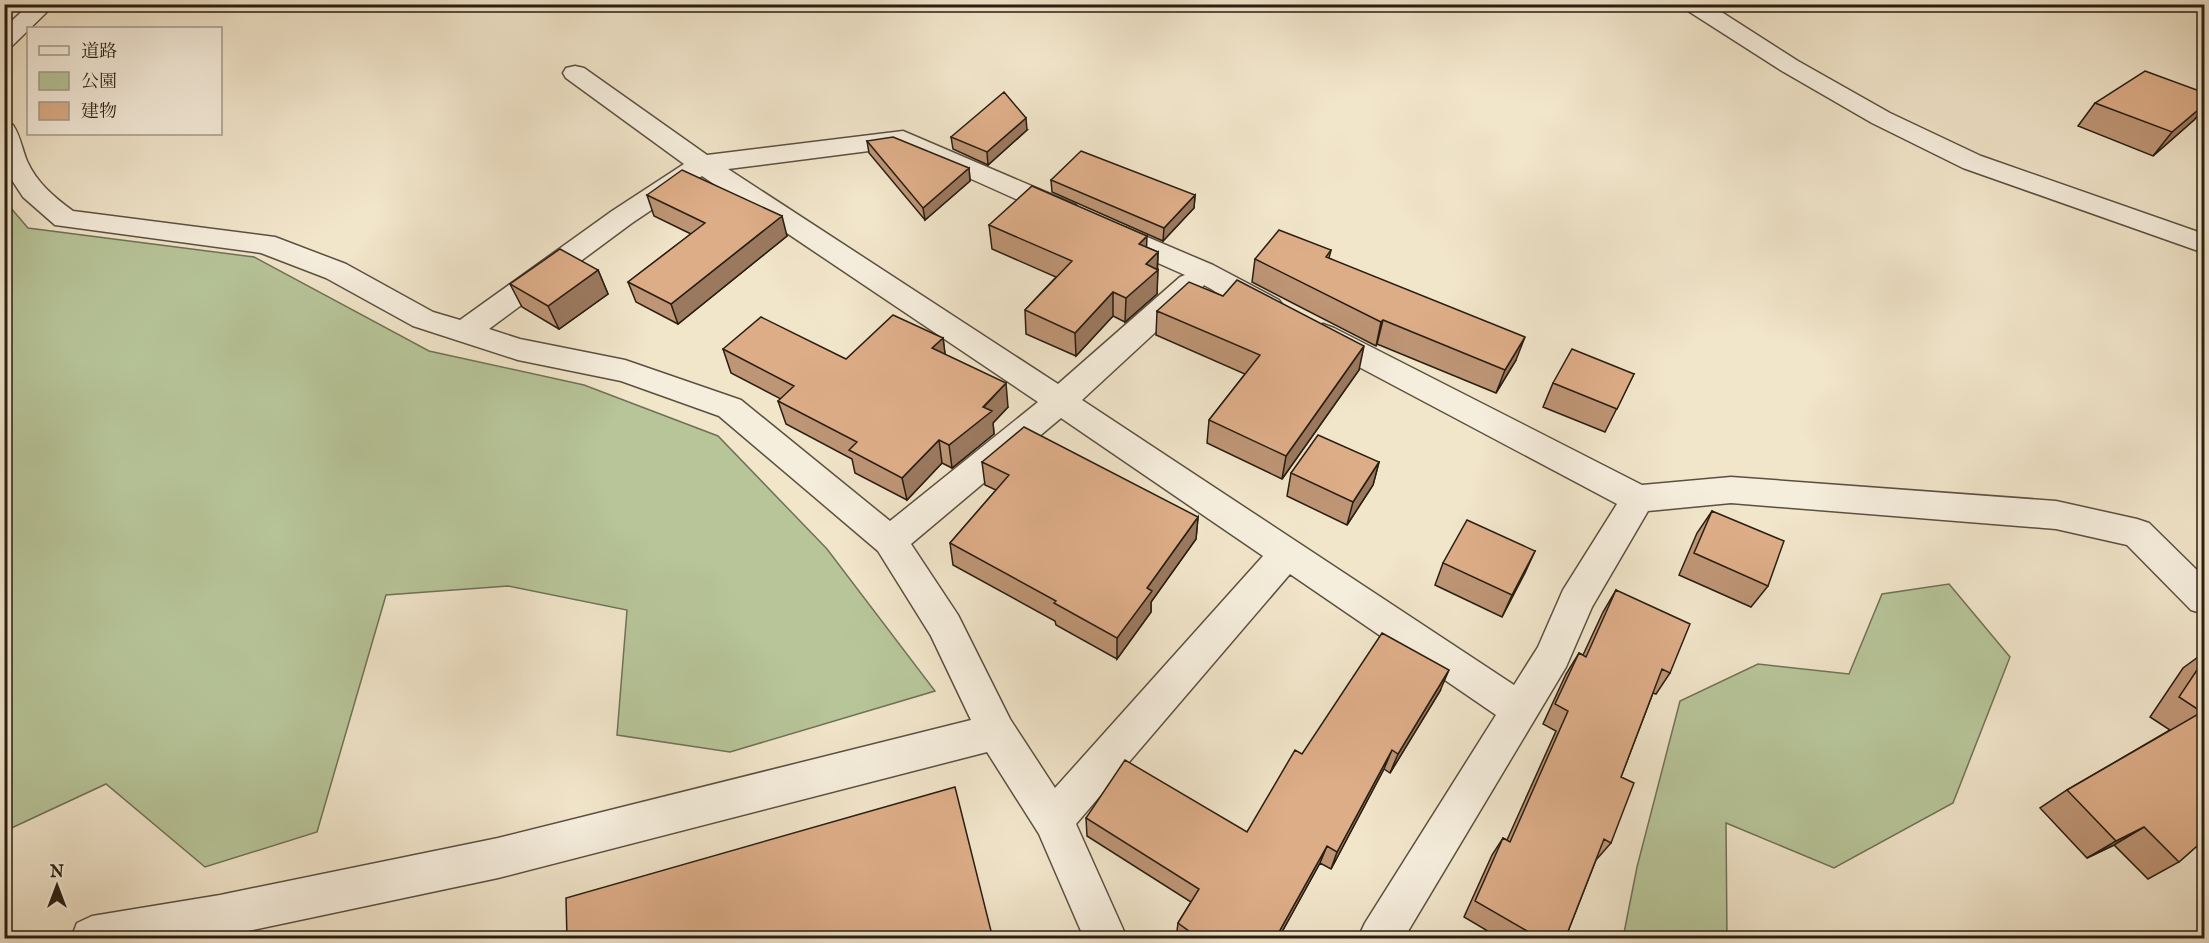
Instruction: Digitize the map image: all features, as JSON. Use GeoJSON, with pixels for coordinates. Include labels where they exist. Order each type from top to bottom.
{"type":"FeatureCollection","features":[{"type":"Feature","properties":{"kind":"street"},"geometry":{"type":"LineString","coordinates":[[4,41],[44,4]]}},
{"type":"Feature","properties":{"kind":"street"},"geometry":{"type":"LineString","coordinates":[[1693,4],[1790,66],[1881,118],[1972,162],[2205,244]]}},
{"type":"Feature","properties":{"kind":"street"},"geometry":{"type":"LineString","coordinates":[[575,73],[702,164],[1060,400],[1520,710]]}},
{"type":"Feature","properties":{"kind":"street"},"geometry":{"type":"LineString","coordinates":[[6,139],[18,173],[40,200],[65,219],[265,244],[336,271],[423,320],[466,331],[518,349],[625,371],[730,408],[890,542],[945,626],[996,732],[1053,820],[1106,939]]}},
{"type":"Feature","properties":{"kind":"street"},"geometry":{"type":"LineString","coordinates":[[466,331],[622,217],[702,164],[903,139],[1203,272],[1638,499],[1731,490],[2056,515],[2137,534],[2205,599]]}},
{"type":"Feature","properties":{"kind":"street"},"geometry":{"type":"LineString","coordinates":[[890,542],[1060,400],[1203,272]]}},
{"type":"Feature","properties":{"kind":"street"},"geometry":{"type":"LineString","coordinates":[[1380,939],[1553,656],[1576,601],[1638,499]]}},
{"type":"Feature","properties":{"kind":"street"},"geometry":{"type":"LineString","coordinates":[[1053,820],[1287,553]]}},
{"type":"Feature","properties":{"kind":"street"},"geometry":{"type":"LineString","coordinates":[[92,939],[220,916],[498,858],[996,732]]}},
{"type":"Feature","properties":{"kind":"green space"},"geometry":{"type":"Polygon","coordinates":[[[4,200],[28,228],[254,257],[429,351],[584,385],[718,436],[827,549],[935,691],[730,752],[617,735],[627,610],[508,586],[386,595],[317,832],[205,867],[106,784],[5,831],[4,200]]]}},
{"type":"Feature","properties":{"kind":"green space"},"geometry":{"type":"Polygon","coordinates":[[[1949,584],[2010,657],[1953,803],[1834,868],[1726,823],[1727,938],[1623,938],[1637,867],[1680,701],[1758,664],[1849,674],[1882,594],[1949,584]]]}},
{"type":"Feature","properties":{"kind":"building"},"geometry":{"type":"Polygon","coordinates":[[[2145,71],[2205,93],[2205,104],[2172,132],[2095,103],[2145,71]]]}},
{"type":"Feature","properties":{"kind":"building"},"geometry":{"type":"Polygon","coordinates":[[[1004,92],[1026,118],[987,152],[951,137],[1004,92]]]}},
{"type":"Feature","properties":{"kind":"building"},"geometry":{"type":"Polygon","coordinates":[[[893,137],[969,168],[923,208],[867,141],[893,137]]]}},
{"type":"Feature","properties":{"kind":"building"},"geometry":{"type":"Polygon","coordinates":[[[1081,151],[1195,195],[1164,228],[1051,180],[1081,151]]]}},
{"type":"Feature","properties":{"kind":"building"},"geometry":{"type":"Polygon","coordinates":[[[682,170],[782,216],[671,304],[628,282],[705,223],[647,195],[682,170]]]}},
{"type":"Feature","properties":{"kind":"building"},"geometry":{"type":"Polygon","coordinates":[[[1032,186],[1147,236],[1139,244],[1158,252],[1146,264],[1158,270],[1126,298],[1113,292],[1075,333],[1025,310],[1072,261],[989,225],[1032,186]]]}},
{"type":"Feature","properties":{"kind":"building"},"geometry":{"type":"Polygon","coordinates":[[[1279,230],[1331,250],[1326,257],[1525,337],[1505,370],[1383,320],[1381,322],[1255,259],[1279,230]]]}},
{"type":"Feature","properties":{"kind":"building"},"geometry":{"type":"Polygon","coordinates":[[[560,249],[598,270],[548,306],[510,284],[560,249]]]}},
{"type":"Feature","properties":{"kind":"building"},"geometry":{"type":"Polygon","coordinates":[[[1237,280],[1364,346],[1286,456],[1209,420],[1260,355],[1157,311],[1189,282],[1223,296],[1237,280]]]}},
{"type":"Feature","properties":{"kind":"building"},"geometry":{"type":"Polygon","coordinates":[[[893,315],[943,338],[932,348],[1006,383],[983,407],[992,411],[949,445],[939,440],[902,478],[849,450],[857,442],[778,401],[794,386],[723,349],[761,317],[846,359],[893,315]]]}},
{"type":"Feature","properties":{"kind":"building"},"geometry":{"type":"Polygon","coordinates":[[[1572,349],[1634,374],[1617,409],[1553,383],[1572,349]]]}},
{"type":"Feature","properties":{"kind":"building"},"geometry":{"type":"Polygon","coordinates":[[[1024,427],[1198,517],[1147,588],[1152,591],[1117,638],[1054,603],[1056,601],[950,543],[1009,475],[982,462],[1024,427]]]}},
{"type":"Feature","properties":{"kind":"building"},"geometry":{"type":"Polygon","coordinates":[[[1318,435],[1379,462],[1353,502],[1291,473],[1318,435]]]}},
{"type":"Feature","properties":{"kind":"building"},"geometry":{"type":"Polygon","coordinates":[[[1712,511],[1784,541],[1768,586],[1694,553],[1712,511]]]}},
{"type":"Feature","properties":{"kind":"building"},"geometry":{"type":"Polygon","coordinates":[[[1467,520],[1535,551],[1512,595],[1443,563],[1467,520]]]}},
{"type":"Feature","properties":{"kind":"building"},"geometry":{"type":"Polygon","coordinates":[[[1616,590],[1690,624],[1670,673],[1662,669],[1621,777],[1634,783],[1611,843],[1604,839],[1565,939],[1541,939],[1475,901],[1503,838],[1510,842],[1568,711],[1555,704],[1579,653],[1586,657],[1616,590]]]}},
{"type":"Feature","properties":{"kind":"building"},"geometry":{"type":"Polygon","coordinates":[[[1382,633],[1449,670],[1398,754],[1392,750],[1337,852],[1327,846],[1275,939],[1200,939],[1178,923],[1199,889],[1086,818],[1125,760],[1247,832],[1295,750],[1302,754],[1382,633]]]}},
{"type":"Feature","properties":{"kind":"building"},"geometry":{"type":"Polygon","coordinates":[[[2205,658],[2205,839],[2179,862],[2144,827],[2116,841],[2067,790],[2202,712],[2179,697],[2205,658]]]}},
{"type":"Feature","properties":{"kind":"building"},"geometry":{"type":"Polygon","coordinates":[[[955,787],[993,939],[567,939],[566,898],[955,787]]]}}]}
